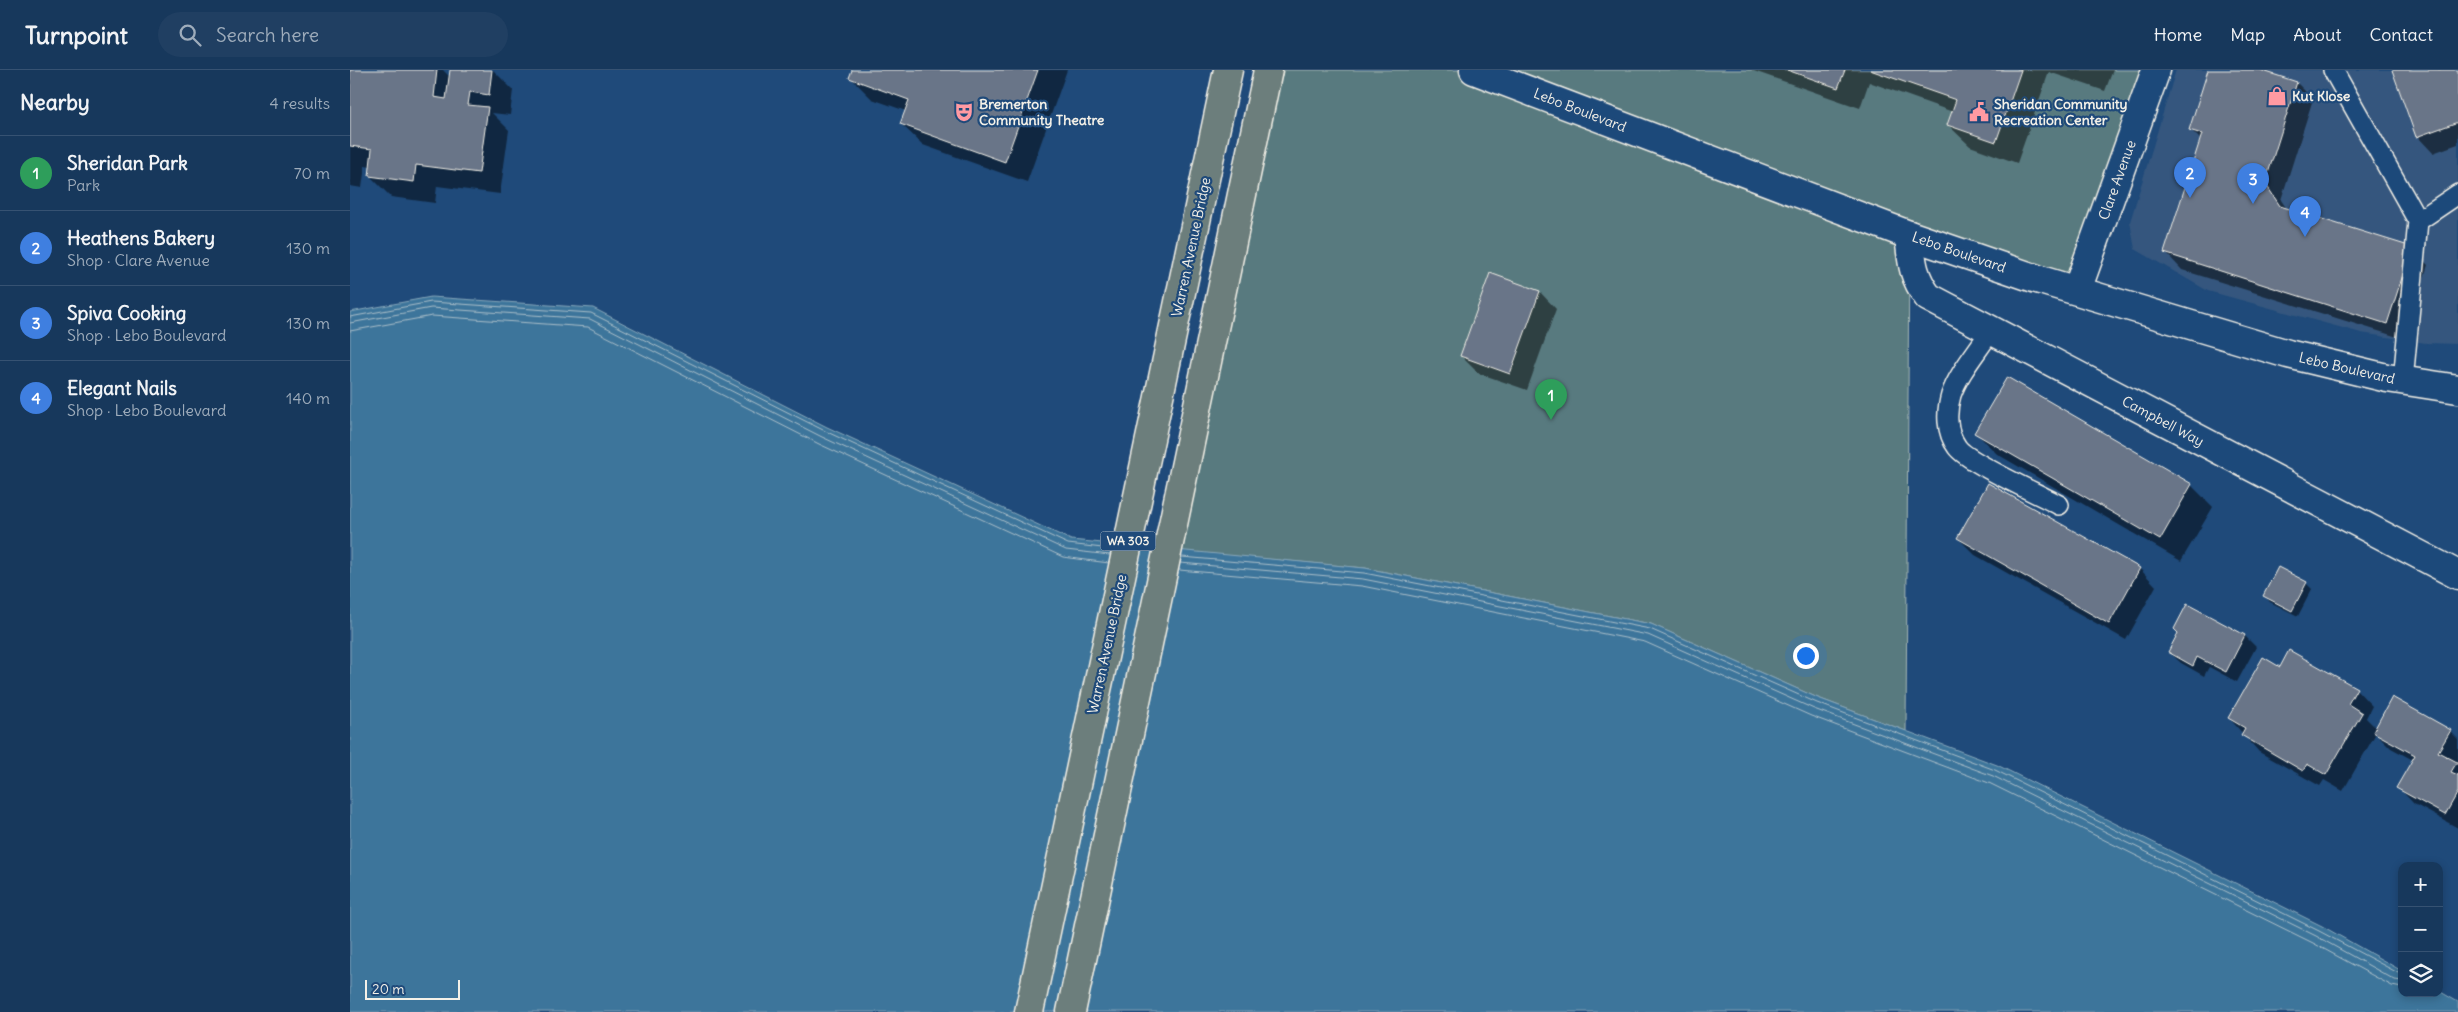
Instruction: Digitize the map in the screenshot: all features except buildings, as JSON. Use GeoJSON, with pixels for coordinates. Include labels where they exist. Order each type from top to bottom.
{"type":"FeatureCollection","features":[{"type":"Feature","properties":{"kind":"main road","name":"Warren Avenue Bridge"},"geometry":{"type":"LineString","coordinates":[[1029,1012],[1228,70]]}},
{"type":"Feature","properties":{"kind":"main road","name":"WA 303"},"geometry":{"type":"LineString","coordinates":[[1071,1012],[1268,70]]}},
{"type":"Feature","properties":{"kind":"main road","name":"Lebo Boulevard"},"geometry":{"type":"LineString","coordinates":[[1474,70],[1909,235],[2077,290],[2288,354],[2404,381],[2458,389]]}},
{"type":"Feature","properties":{"kind":"main road","name":"Clare Avenue"},"geometry":{"type":"LineString","coordinates":[[2077,290],[2156,70]]}},
{"type":"Feature","properties":{"kind":"main road","name":"Campbell Way"},"geometry":{"type":"LineString","coordinates":[[1909,235],[1912,270],[1918,284],[1928,297],[2458,575]]}},
{"type":"Feature","properties":{"kind":"lane"},"geometry":{"type":"LineString","coordinates":[[2333,70],[2418,221],[2404,381]]}},
{"type":"Feature","properties":{"kind":"lane"},"geometry":{"type":"LineString","coordinates":[[2418,221],[2458,194]]}},
{"type":"Feature","properties":{"kind":"lane"},"geometry":{"type":"LineString","coordinates":[[1991,330],[1963,373],[1952,395],[1948,415],[1949,431],[1957,448],[1972,459],[2059,505]]}},
{"type":"Feature","properties":{"kind":"shaded area"},"geometry":{"type":"Polygon","coordinates":[[[2176,70],[2458,70],[2458,344],[2426,343],[2361,333],[2208,291],[2135,249],[2130,222],[2176,70]]]}},
{"type":"Feature","properties":{"kind":"green space"},"geometry":{"type":"Polygon","coordinates":[[[1268,70],[2156,70],[2077,290],[1909,235],[1906,731],[1818,698],[1651,624],[1365,568],[1167,550],[1268,70]]]}},
{"type":"Feature","properties":{"kind":"water"},"geometry":{"type":"Polygon","coordinates":[[[431,297],[593,308],[827,427],[1071,540],[1365,568],[1651,624],[1818,698],[1997,765],[2322,926],[2398,969],[2398,997],[2443,997],[2443,993],[2458,1002],[2458,1012],[350,1012],[350,312],[431,297]]]}},
{"type":"Feature","properties":{"kind":"place","name":"Kut Klose"},"geometry":{"type":"Point","coordinates":[2277,96]}},
{"type":"Feature","properties":{"kind":"place","name":"Bremerton Community Theatre"},"geometry":{"type":"Point","coordinates":[964,112]}},
{"type":"Feature","properties":{"kind":"place","name":"Sheridan Community Recreation Center"},"geometry":{"type":"Point","coordinates":[1979,112]}},
{"type":"Feature","properties":{"kind":"place","name":"Heathens Bakery"},"geometry":{"type":"Point","coordinates":[2190,198]}},
{"type":"Feature","properties":{"kind":"place","name":"Spiva Cooking"},"geometry":{"type":"Point","coordinates":[2253,204]}},
{"type":"Feature","properties":{"kind":"place","name":"Elegant Nails"},"geometry":{"type":"Point","coordinates":[2305,237]}},
{"type":"Feature","properties":{"kind":"place","name":"Sheridan Park"},"geometry":{"type":"Point","coordinates":[1551,420]}}]}
